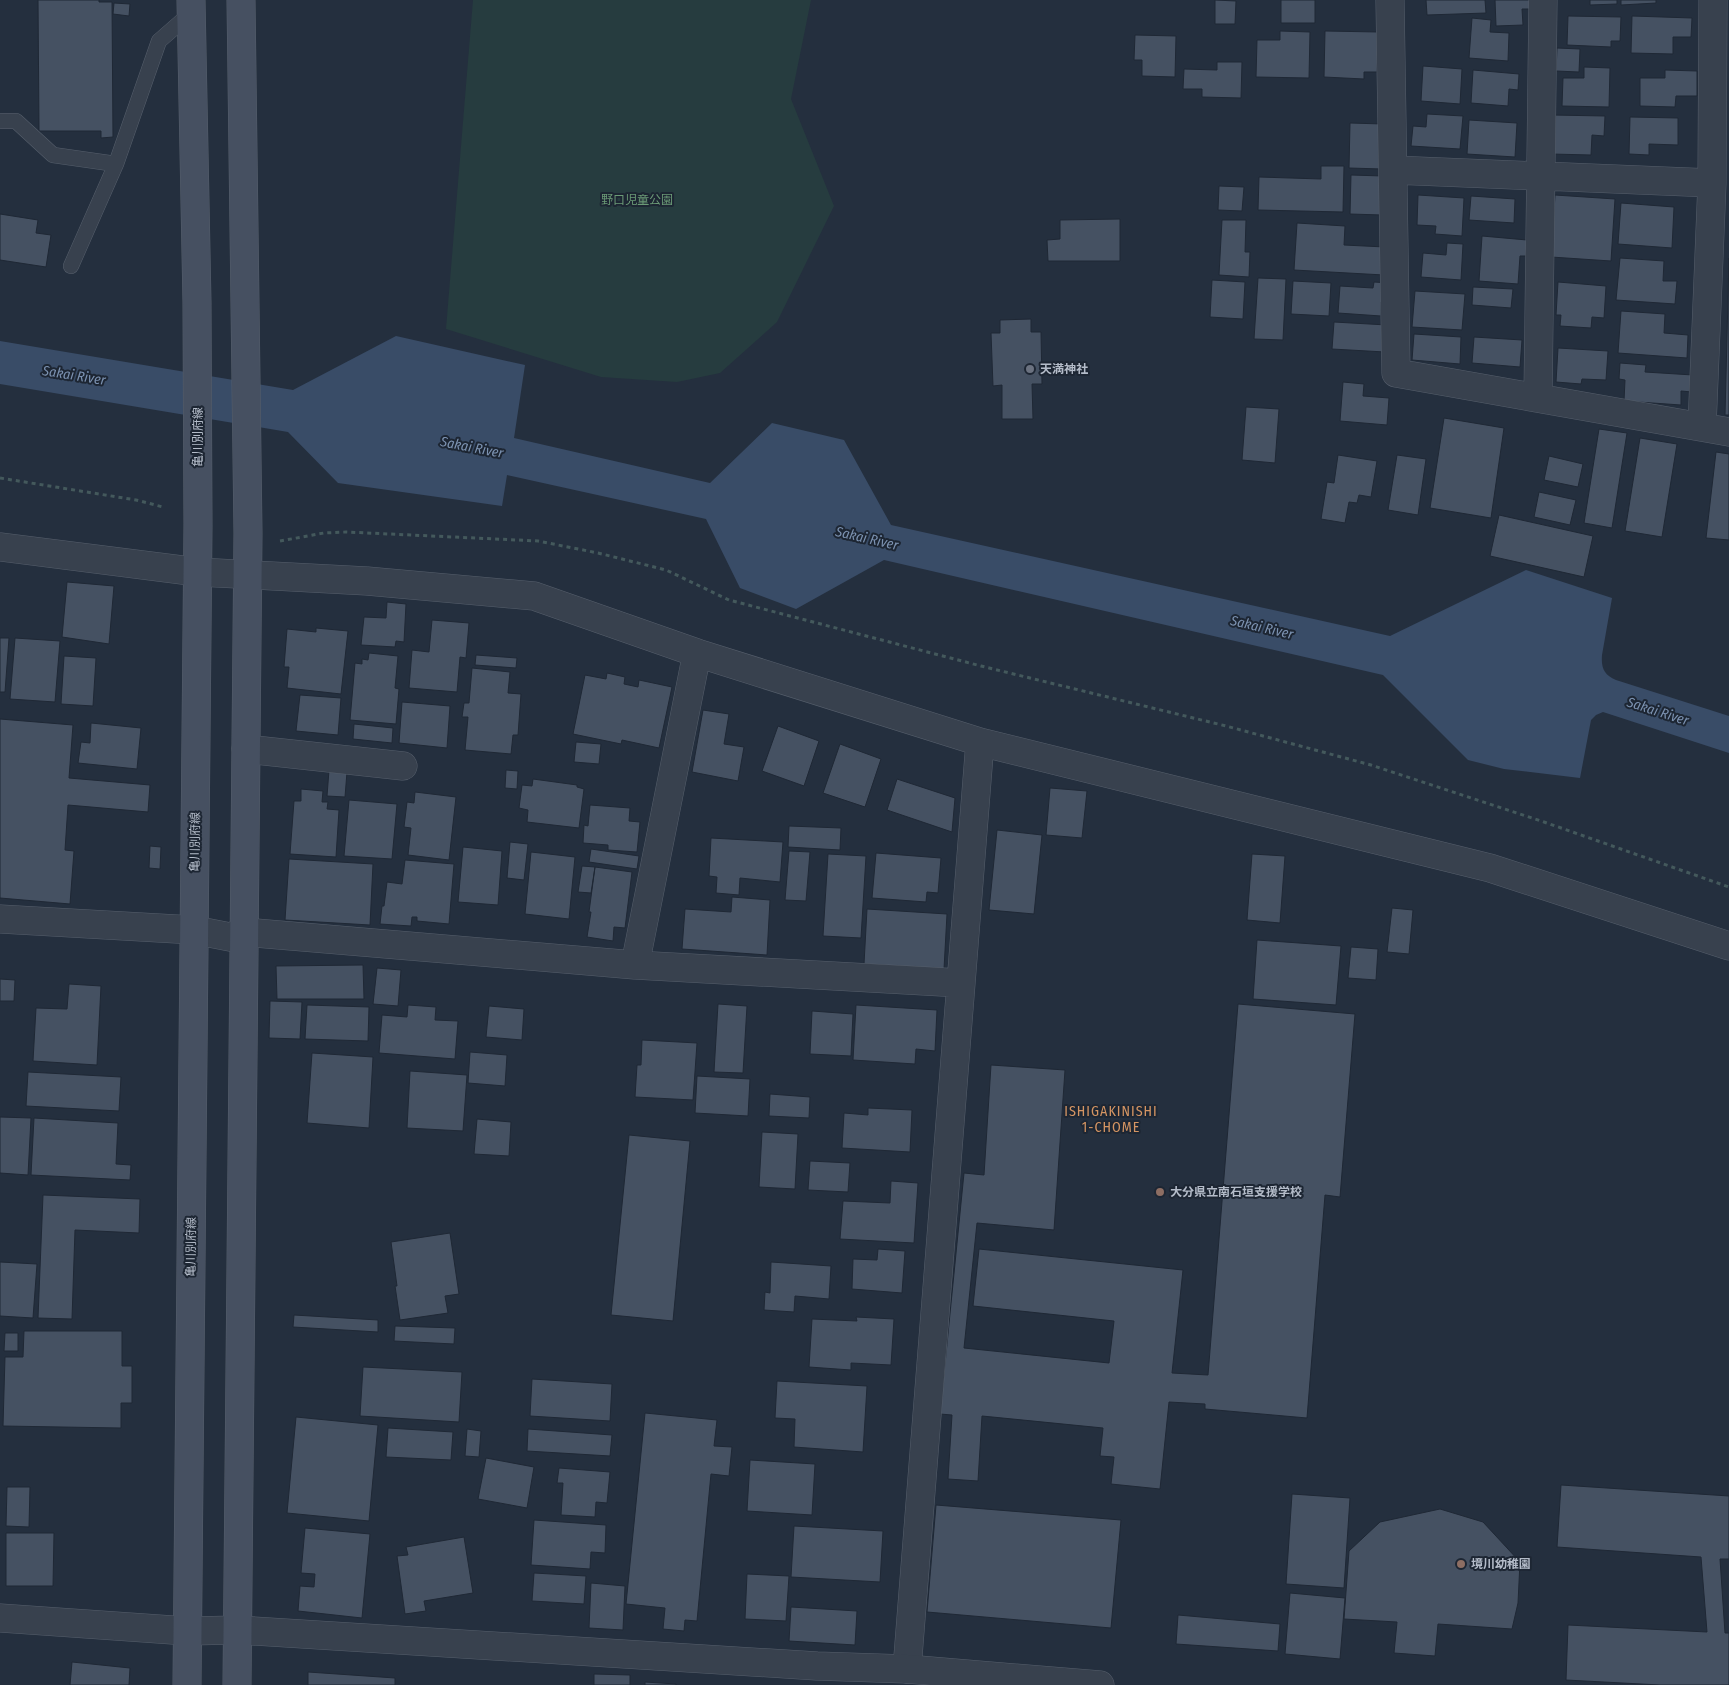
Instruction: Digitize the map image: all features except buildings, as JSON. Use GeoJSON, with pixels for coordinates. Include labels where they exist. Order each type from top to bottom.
{"type":"FeatureCollection","features":[{"type":"Feature","properties":{"kind":"main road"},"geometry":{"type":"LineString","coordinates":[[237,1685],[248,533],[241,0]]}},
{"type":"Feature","properties":{"kind":"main road","name":"亀川別府線"},"geometry":{"type":"LineString","coordinates":[[187,1685],[198,572],[197,303],[191,6]]}},
{"type":"Feature","properties":{"kind":"street"},"geometry":{"type":"LineString","coordinates":[[1390,0],[1396,373],[1729,432]]}},
{"type":"Feature","properties":{"kind":"street"},"geometry":{"type":"LineString","coordinates":[[1538,398],[1543,0]]}},
{"type":"Feature","properties":{"kind":"street"},"geometry":{"type":"LineString","coordinates":[[1702,427],[1712,183],[1712,0]]}},
{"type":"Feature","properties":{"kind":"street"},"geometry":{"type":"LineString","coordinates":[[1393,170],[1712,183]]}},
{"type":"Feature","properties":{"kind":"street"},"geometry":{"type":"LineString","coordinates":[[0,547],[198,572],[368,581],[534,596],[697,653],[980,742],[1490,868],[1729,946]]}},
{"type":"Feature","properties":{"kind":"street"},"geometry":{"type":"LineString","coordinates":[[635,965],[697,653]]}},
{"type":"Feature","properties":{"kind":"street"},"geometry":{"type":"LineString","coordinates":[[907,1669],[980,742]]}},
{"type":"Feature","properties":{"kind":"street"},"geometry":{"type":"LineString","coordinates":[[246,750],[403,766]]}},
{"type":"Feature","properties":{"kind":"street"},"geometry":{"type":"LineString","coordinates":[[0,919],[194,930],[230,936],[244,932],[635,965],[960,983]]}},
{"type":"Feature","properties":{"kind":"street"},"geometry":{"type":"LineString","coordinates":[[0,1618],[187,1631],[238,1630],[817,1675],[907,1669],[1100,1685]]}},
{"type":"Feature","properties":{"kind":"lane"},"geometry":{"type":"LineString","coordinates":[[71,266],[116,164],[159,41],[191,6]]}},
{"type":"Feature","properties":{"kind":"lane"},"geometry":{"type":"LineString","coordinates":[[2,121],[16,121],[53,155],[116,164]]}},
{"type":"Feature","properties":{"kind":"path"},"geometry":{"type":"LineString","coordinates":[[0,478],[136,500],[163,507]]}},
{"type":"Feature","properties":{"kind":"path"},"geometry":{"type":"LineString","coordinates":[[274,542],[324,533],[346,532],[538,541],[598,553],[666,570],[729,600],[981,666],[1226,726],[1370,765],[1544,822],[1729,886]]}},
{"type":"Feature","properties":{"kind":"green space","name":"野口児童公園"},"geometry":{"type":"Polygon","coordinates":[[[473,0],[811,0],[791,99],[834,206],[777,322],[720,373],[677,382],[601,377],[446,329],[473,0]]]}},
{"type":"Feature","properties":{"kind":"water","name":"Sakai River"},"geometry":{"type":"Polygon","coordinates":[[[396,336],[525,365],[514,438],[710,483],[772,423],[844,440],[891,525],[1390,636],[1526,570],[1612,598],[1602,655],[1602,664],[1606,673],[1616,680],[1729,716],[1729,753],[1603,712],[1591,720],[1580,778],[1504,769],[1468,760],[1383,675],[884,560],[796,609],[740,588],[706,519],[507,475],[502,506],[338,483],[288,432],[0,384],[0,341],[293,390],[396,336]]]}},
{"type":"Feature","properties":{"kind":"place","name":"天満神社"},"geometry":{"type":"Point","coordinates":[1030,369]}},
{"type":"Feature","properties":{"kind":"place","name":"大分県立南石垣支援学校"},"geometry":{"type":"Point","coordinates":[1160,1192]}},
{"type":"Feature","properties":{"kind":"place","name":"境川幼稚園"},"geometry":{"type":"Point","coordinates":[1461,1564]}},
{"type":"Feature","properties":{"kind":"district","name":"ISHIGAKINISHI 1-CHOME"},"geometry":{"type":"Point","coordinates":[1111,1120]}}]}
